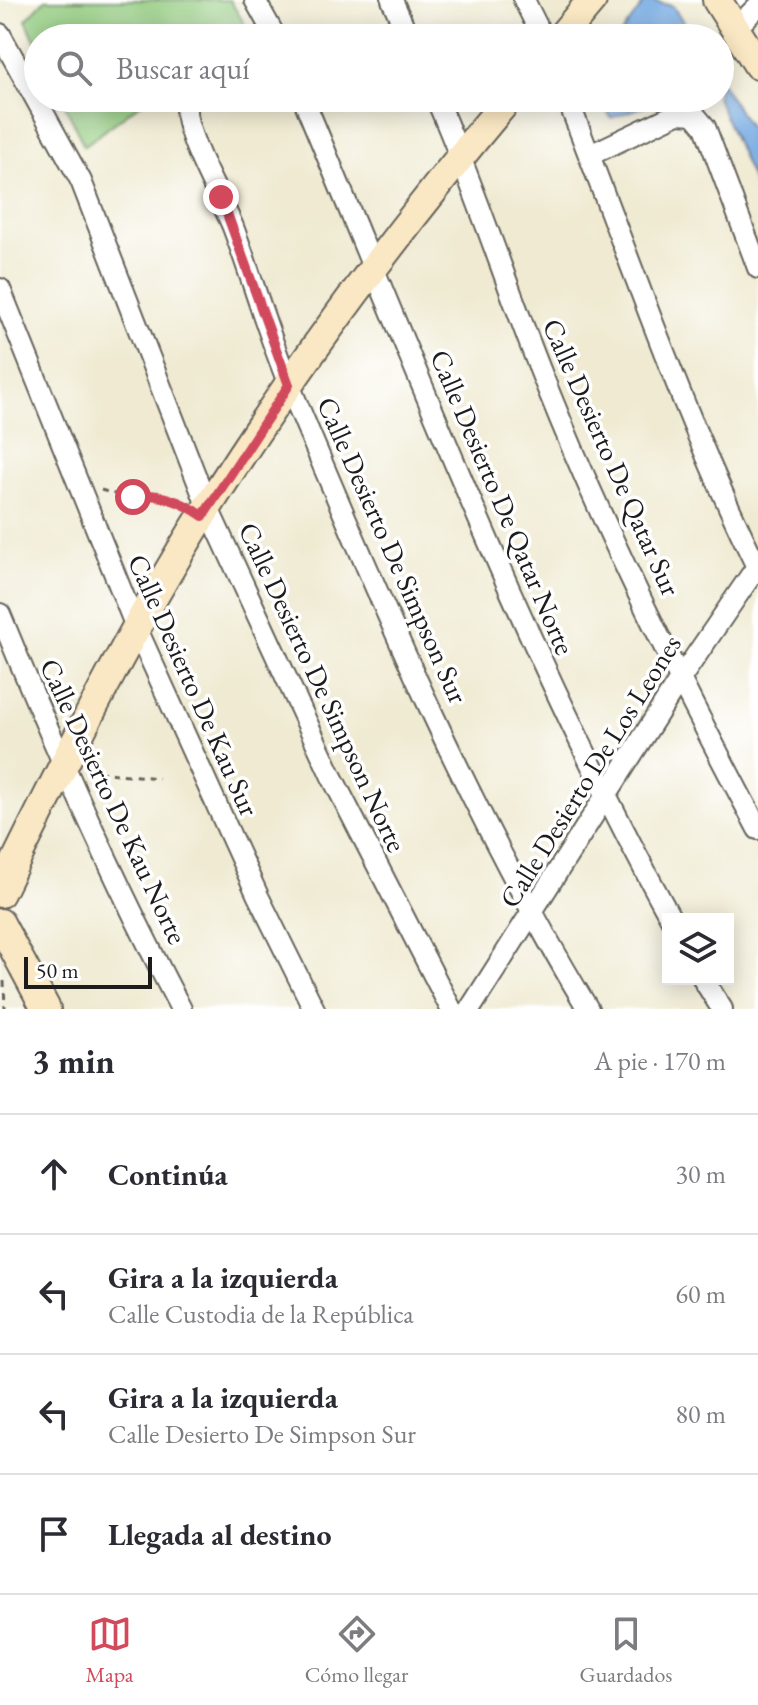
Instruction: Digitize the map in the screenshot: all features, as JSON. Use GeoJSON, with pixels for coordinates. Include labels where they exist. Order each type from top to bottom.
{"type":"FeatureCollection","features":[{"type":"Feature","properties":{"kind":"main road"},"geometry":{"type":"LineString","coordinates":[[572,24],[592,0]]}},
{"type":"Feature","properties":{"kind":"main road"},"geometry":{"type":"LineString","coordinates":[[717,0],[732,24]]}},
{"type":"Feature","properties":{"kind":"main road"},"geometry":{"type":"LineString","coordinates":[[735,29],[758,65]]}},
{"type":"Feature","properties":{"kind":"main road"},"geometry":{"type":"LineString","coordinates":[[0,893],[65,773],[136,627],[205,512],[289,385],[374,268],[497,112]]}},
{"type":"Feature","properties":{"kind":"main road"},"geometry":{"type":"LineString","coordinates":[[0,923],[46,1009]]}},
{"type":"Feature","properties":{"kind":"street"},"geometry":{"type":"LineString","coordinates":[[255,0],[267,24]]}},
{"type":"Feature","properties":{"kind":"street"},"geometry":{"type":"LineString","coordinates":[[392,0],[403,24]]}},
{"type":"Feature","properties":{"kind":"street"},"geometry":{"type":"LineString","coordinates":[[524,0],[536,24]]}},
{"type":"Feature","properties":{"kind":"street"},"geometry":{"type":"LineString","coordinates":[[735,29],[758,6]]}},
{"type":"Feature","properties":{"kind":"street","name":"Calle Desierto De Simpson Norte"},"geometry":{"type":"LineString","coordinates":[[0,34],[24,78]]}},
{"type":"Feature","properties":{"kind":"street","name":"Calle Desierto De Simpson Norte"},"geometry":{"type":"LineString","coordinates":[[43,112],[81,181],[205,512],[332,777],[451,1009]]}},
{"type":"Feature","properties":{"kind":"street","name":"Calle Desierto De Simpson Sur"},"geometry":{"type":"LineString","coordinates":[[186,112],[189,127],[221,197],[289,385],[386,616],[531,916],[588,1009]]}},
{"type":"Feature","properties":{"kind":"street","name":"Calle Desierto De Qatar Norte"},"geometry":{"type":"LineString","coordinates":[[309,112],[469,504],[604,798],[668,913]]}},
{"type":"Feature","properties":{"kind":"street","name":"Calle Desierto De Qatar Sur"},"geometry":{"type":"LineString","coordinates":[[442,112],[549,393],[680,679],[758,829]]}},
{"type":"Feature","properties":{"kind":"street"},"geometry":{"type":"LineString","coordinates":[[573,112],[656,336],[709,465],[758,567]]}},
{"type":"Feature","properties":{"kind":"street"},"geometry":{"type":"LineString","coordinates":[[590,155],[678,113],[694,114],[705,127],[758,268]]}},
{"type":"Feature","properties":{"kind":"street","name":"Calle Desierto De Kau Sur"},"geometry":{"type":"LineString","coordinates":[[0,289],[136,627],[258,896],[314,1009]]}},
{"type":"Feature","properties":{"kind":"street","name":"Calle Desierto De Los Leones"},"geometry":{"type":"LineString","coordinates":[[470,1009],[680,679],[758,567]]}},
{"type":"Feature","properties":{"kind":"street","name":"Calle Desierto De Kau Norte"},"geometry":{"type":"LineString","coordinates":[[0,614],[65,773],[118,888],[181,1009]]}},
{"type":"Feature","properties":{"kind":"street"},"geometry":{"type":"LineString","coordinates":[[707,985],[722,1009]]}},
{"type":"Feature","properties":{"kind":"path"},"geometry":{"type":"LineString","coordinates":[[79,491],[94,489],[128,498],[142,495],[185,504],[205,512]]}},
{"type":"Feature","properties":{"kind":"path"},"geometry":{"type":"LineString","coordinates":[[65,773],[88,771],[159,778]]}},
{"type":"Feature","properties":{"kind":"green space"},"geometry":{"type":"Polygon","coordinates":[[[45,0],[230,0],[244,24],[28,24],[26,20],[45,0]]]}},
{"type":"Feature","properties":{"kind":"green space"},"geometry":{"type":"Polygon","coordinates":[[[68,112],[129,112],[84,146],[68,112]]]}},
{"type":"Feature","properties":{"kind":"water"},"geometry":{"type":"Polygon","coordinates":[[[646,0],[673,6],[684,24],[628,24],[646,0]]]}},
{"type":"Feature","properties":{"kind":"water"},"geometry":{"type":"Polygon","coordinates":[[[734,103],[758,141],[758,194],[723,112],[734,112],[734,103]]]}},
{"type":"Feature","properties":{"kind":"water"},"geometry":{"type":"Polygon","coordinates":[[[608,112],[628,112],[611,118],[608,112]]]}},
{"type":"Feature","properties":{"kind":"route"},"geometry":{"type":"LineString","coordinates":[[133,497],[142,495],[185,504],[203,516],[289,385],[221,197]]}}]}
